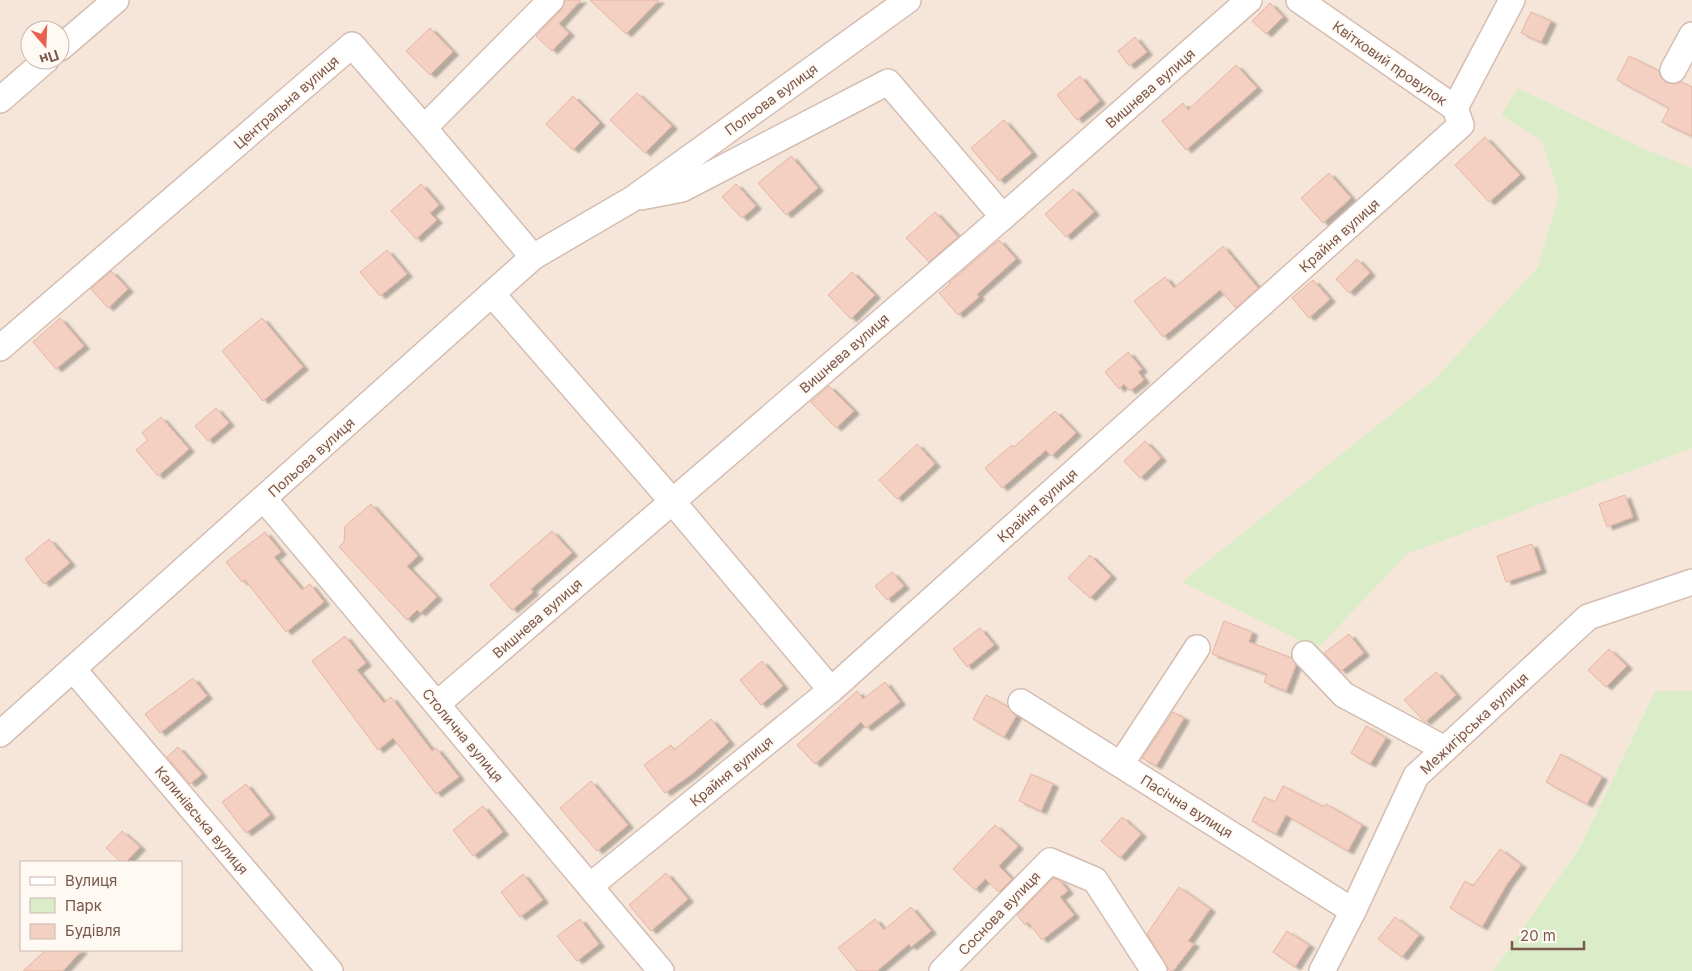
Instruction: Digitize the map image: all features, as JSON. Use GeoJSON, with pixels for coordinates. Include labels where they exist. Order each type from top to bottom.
{"type":"FeatureCollection","features":[{"type":"Feature","properties":{"kind":"street"},"geometry":{"type":"LineString","coordinates":[[70,39],[116,0]]}},
{"type":"Feature","properties":{"kind":"street"},"geometry":{"type":"LineString","coordinates":[[534,257],[424,128],[550,0]]}},
{"type":"Feature","properties":{"kind":"street","name":"Польова вулиця"},"geometry":{"type":"LineString","coordinates":[[0,734],[534,257],[634,198],[908,0]]}},
{"type":"Feature","properties":{"kind":"street","name":"Вишнева вулиця"},"geometry":{"type":"LineString","coordinates":[[437,704],[1003,217],[1250,0]]}},
{"type":"Feature","properties":{"kind":"street","name":"Квітковий провулок"},"geometry":{"type":"LineString","coordinates":[[1299,0],[1330,9],[1455,108],[1512,0]]}},
{"type":"Feature","properties":{"kind":"street"},"geometry":{"type":"LineString","coordinates":[[1673,70],[1692,35]]}},
{"type":"Feature","properties":{"kind":"street","name":"Центральна вулиця"},"geometry":{"type":"LineString","coordinates":[[0,348],[352,45],[424,128]]}},
{"type":"Feature","properties":{"kind":"street"},"geometry":{"type":"LineString","coordinates":[[0,100],[34,70]]}},
{"type":"Feature","properties":{"kind":"street","name":"Польова вулиця"},"geometry":{"type":"LineString","coordinates":[[634,198],[682,189],[888,82],[1003,217]]}},
{"type":"Feature","properties":{"kind":"street","name":"Крайня вулиця"},"geometry":{"type":"LineString","coordinates":[[590,886],[831,690],[1461,125],[1455,108]]}},
{"type":"Feature","properties":{"kind":"street"},"geometry":{"type":"LineString","coordinates":[[492,294],[672,501],[831,690]]}},
{"type":"Feature","properties":{"kind":"street","name":"Столична вулиця"},"geometry":{"type":"LineString","coordinates":[[264,499],[661,971]]}},
{"type":"Feature","properties":{"kind":"street","name":"Межигірська вулиця"},"geometry":{"type":"LineString","coordinates":[[1322,971],[1353,911],[1416,776],[1588,617],[1692,582]]}},
{"type":"Feature","properties":{"kind":"street"},"geometry":{"type":"LineString","coordinates":[[1121,764],[1197,648]]}},
{"type":"Feature","properties":{"kind":"street"},"geometry":{"type":"LineString","coordinates":[[1305,654],[1344,695],[1445,749]]}},
{"type":"Feature","properties":{"kind":"street","name":"Калинівська вулиця"},"geometry":{"type":"LineString","coordinates":[[73,669],[330,971]]}},
{"type":"Feature","properties":{"kind":"street","name":"Пасічна вулиця"},"geometry":{"type":"LineString","coordinates":[[1021,702],[1353,911]]}},
{"type":"Feature","properties":{"kind":"street","name":"Соснова вулиця"},"geometry":{"type":"LineString","coordinates":[[942,971],[1050,861],[1095,880],[1154,971]]}},
{"type":"Feature","properties":{"kind":"shaded area"},"geometry":{"type":"Polygon","coordinates":[[[0,0],[1692,0],[1692,691],[1655,691],[1580,847],[1493,971],[0,971],[0,0]]]}},
{"type":"Feature","properties":{"kind":"green space"},"geometry":{"type":"Polygon","coordinates":[[[1518,88],[1640,147],[1692,168],[1692,448],[1407,554],[1317,649],[1182,582],[1435,379],[1538,267],[1559,195],[1542,141],[1501,115],[1518,88]]]}},
{"type":"Feature","properties":{"kind":"green space"},"geometry":{"type":"Polygon","coordinates":[[[1655,691],[1692,691],[1692,971],[1493,971],[1580,847],[1655,691]]]}},
{"type":"Feature","properties":{"kind":"building"},"geometry":{"type":"Polygon","coordinates":[[[565,0],[581,0],[559,24],[569,33],[552,51],[536,36],[561,10],[565,0]]]}},
{"type":"Feature","properties":{"kind":"building"},"geometry":{"type":"Polygon","coordinates":[[[590,0],[659,0],[626,34],[590,0]]]}},
{"type":"Feature","properties":{"kind":"building"},"geometry":{"type":"Polygon","coordinates":[[[1270,3],[1283,17],[1266,34],[1252,21],[1270,3]]]}},
{"type":"Feature","properties":{"kind":"building"},"geometry":{"type":"Polygon","coordinates":[[[1531,12],[1551,21],[1541,42],[1521,33],[1531,12]]]}},
{"type":"Feature","properties":{"kind":"building"},"geometry":{"type":"Polygon","coordinates":[[[430,28],[453,52],[430,75],[406,51],[430,28]]]}},
{"type":"Feature","properties":{"kind":"building"},"geometry":{"type":"Polygon","coordinates":[[[1135,37],[1147,52],[1129,66],[1118,51],[1135,37]]]}},
{"type":"Feature","properties":{"kind":"building"},"geometry":{"type":"Polygon","coordinates":[[[1629,56],[1659,71],[1661,78],[1667,83],[1681,82],[1692,87],[1692,136],[1662,122],[1669,108],[1617,80],[1629,56]]]}},
{"type":"Feature","properties":{"kind":"building"},"geometry":{"type":"Polygon","coordinates":[[[1236,65],[1257,88],[1186,150],[1162,121],[1183,103],[1188,110],[1236,65]]]}},
{"type":"Feature","properties":{"kind":"building"},"geometry":{"type":"Polygon","coordinates":[[[1080,76],[1100,101],[1077,120],[1057,95],[1080,76]]]}},
{"type":"Feature","properties":{"kind":"building"},"geometry":{"type":"Polygon","coordinates":[[[637,93],[672,126],[645,153],[610,120],[637,93]]]}},
{"type":"Feature","properties":{"kind":"building"},"geometry":{"type":"Polygon","coordinates":[[[573,96],[600,123],[573,150],[546,124],[573,96]]]}},
{"type":"Feature","properties":{"kind":"building"},"geometry":{"type":"Polygon","coordinates":[[[1004,120],[1032,153],[999,181],[971,148],[1004,120]]]}},
{"type":"Feature","properties":{"kind":"building"},"geometry":{"type":"Polygon","coordinates":[[[1485,137],[1520,175],[1489,202],[1455,165],[1485,137]]]}},
{"type":"Feature","properties":{"kind":"building"},"geometry":{"type":"Polygon","coordinates":[[[791,156],[818,188],[786,215],[758,183],[791,156]]]}},
{"type":"Feature","properties":{"kind":"building"},"geometry":{"type":"Polygon","coordinates":[[[1329,173],[1351,198],[1323,223],[1301,198],[1329,173]]]}},
{"type":"Feature","properties":{"kind":"building"},"geometry":{"type":"Polygon","coordinates":[[[421,184],[439,205],[430,213],[437,220],[416,239],[391,211],[421,184]]]}},
{"type":"Feature","properties":{"kind":"building"},"geometry":{"type":"Polygon","coordinates":[[[736,184],[756,206],[742,218],[722,197],[736,184]]]}},
{"type":"Feature","properties":{"kind":"building"},"geometry":{"type":"Polygon","coordinates":[[[1073,189],[1094,212],[1066,237],[1045,214],[1073,189]]]}},
{"type":"Feature","properties":{"kind":"building"},"geometry":{"type":"Polygon","coordinates":[[[935,212],[958,237],[929,262],[906,238],[935,212]]]}},
{"type":"Feature","properties":{"kind":"building"},"geometry":{"type":"Polygon","coordinates":[[[999,240],[1016,259],[977,294],[979,297],[958,315],[939,293],[999,240]]]}},
{"type":"Feature","properties":{"kind":"building"},"geometry":{"type":"Polygon","coordinates":[[[1223,246],[1258,288],[1236,308],[1220,290],[1163,337],[1134,301],[1165,277],[1174,288],[1223,246]]]}},
{"type":"Feature","properties":{"kind":"building"},"geometry":{"type":"Polygon","coordinates":[[[387,250],[407,274],[380,296],[360,272],[387,250]]]}},
{"type":"Feature","properties":{"kind":"building"},"geometry":{"type":"Polygon","coordinates":[[[1357,259],[1370,273],[1349,293],[1336,279],[1357,259]]]}},
{"type":"Feature","properties":{"kind":"building"},"geometry":{"type":"Polygon","coordinates":[[[111,271],[128,289],[108,308],[91,289],[111,271]]]}},
{"type":"Feature","properties":{"kind":"building"},"geometry":{"type":"Polygon","coordinates":[[[852,272],[875,295],[851,319],[828,295],[852,272]]]}},
{"type":"Feature","properties":{"kind":"building"},"geometry":{"type":"Polygon","coordinates":[[[1313,280],[1330,299],[1309,318],[1292,298],[1313,280]]]}},
{"type":"Feature","properties":{"kind":"building"},"geometry":{"type":"Polygon","coordinates":[[[60,318],[84,346],[56,369],[33,342],[60,318]]]}},
{"type":"Feature","properties":{"kind":"building"},"geometry":{"type":"Polygon","coordinates":[[[262,318],[303,367],[263,401],[222,351],[262,318]]]}},
{"type":"Feature","properties":{"kind":"building"},"geometry":{"type":"Polygon","coordinates":[[[1128,352],[1142,369],[1138,372],[1144,380],[1130,391],[1124,384],[1119,389],[1105,372],[1128,352]]]}},
{"type":"Feature","properties":{"kind":"building"},"geometry":{"type":"Polygon","coordinates":[[[829,386],[854,411],[836,428],[811,402],[829,386]]]}},
{"type":"Feature","properties":{"kind":"building"},"geometry":{"type":"Polygon","coordinates":[[[216,408],[229,423],[208,441],[195,426],[216,408]]]}},
{"type":"Feature","properties":{"kind":"building"},"geometry":{"type":"Polygon","coordinates":[[[1055,411],[1076,433],[1051,456],[1046,450],[1002,488],[985,468],[1012,445],[1014,447],[1055,411]]]}},
{"type":"Feature","properties":{"kind":"building"},"geometry":{"type":"Polygon","coordinates":[[[161,417],[189,449],[158,476],[136,450],[148,440],[142,433],[161,417]]]}},
{"type":"Feature","properties":{"kind":"building"},"geometry":{"type":"Polygon","coordinates":[[[1145,441],[1161,458],[1140,478],[1124,461],[1145,441]]]}},
{"type":"Feature","properties":{"kind":"building"},"geometry":{"type":"Polygon","coordinates":[[[917,444],[935,464],[897,499],[879,480],[917,444]]]}},
{"type":"Feature","properties":{"kind":"building"},"geometry":{"type":"Polygon","coordinates":[[[1625,495],[1633,517],[1607,527],[1599,504],[1625,495]]]}},
{"type":"Feature","properties":{"kind":"building"},"geometry":{"type":"Polygon","coordinates":[[[371,504],[418,556],[407,566],[437,597],[420,613],[417,610],[407,620],[339,547],[344,542],[345,526],[371,504]]]}},
{"type":"Feature","properties":{"kind":"building"},"geometry":{"type":"Polygon","coordinates":[[[552,531],[572,553],[531,589],[533,592],[512,610],[490,585],[552,531]]]}},
{"type":"Feature","properties":{"kind":"building"},"geometry":{"type":"Polygon","coordinates":[[[265,532],[281,552],[274,557],[302,590],[310,584],[324,602],[286,632],[245,580],[242,582],[226,562],[265,532]]]}},
{"type":"Feature","properties":{"kind":"building"},"geometry":{"type":"Polygon","coordinates":[[[49,539],[70,563],[44,584],[25,559],[49,539]]]}},
{"type":"Feature","properties":{"kind":"building"},"geometry":{"type":"Polygon","coordinates":[[[1532,544],[1541,570],[1506,582],[1497,556],[1532,544]]]}},
{"type":"Feature","properties":{"kind":"building"},"geometry":{"type":"Polygon","coordinates":[[[1090,555],[1111,576],[1090,598],[1068,578],[1090,555]]]}},
{"type":"Feature","properties":{"kind":"building"},"geometry":{"type":"Polygon","coordinates":[[[892,572],[904,586],[887,600],[875,586],[892,572]]]}},
{"type":"Feature","properties":{"kind":"building"},"geometry":{"type":"Polygon","coordinates":[[[1224,621],[1252,632],[1249,642],[1292,658],[1296,665],[1286,691],[1264,682],[1267,674],[1212,654],[1224,621]]]}},
{"type":"Feature","properties":{"kind":"building"},"geometry":{"type":"Polygon","coordinates":[[[980,628],[994,645],[967,667],[953,649],[980,628]]]}},
{"type":"Feature","properties":{"kind":"building"},"geometry":{"type":"Polygon","coordinates":[[[1349,634],[1364,653],[1341,671],[1324,653],[1349,634]]]}},
{"type":"Feature","properties":{"kind":"building"},"geometry":{"type":"Polygon","coordinates":[[[345,636],[366,663],[357,670],[384,703],[391,697],[432,751],[436,748],[459,777],[436,794],[393,738],[378,750],[312,661],[345,636]]]}},
{"type":"Feature","properties":{"kind":"building"},"geometry":{"type":"Polygon","coordinates":[[[1609,649],[1627,666],[1606,687],[1588,670],[1609,649]]]}},
{"type":"Feature","properties":{"kind":"building"},"geometry":{"type":"Polygon","coordinates":[[[762,661],[783,686],[761,705],[740,680],[762,661]]]}},
{"type":"Feature","properties":{"kind":"building"},"geometry":{"type":"Polygon","coordinates":[[[1436,672],[1456,695],[1425,722],[1404,700],[1436,672]]]}},
{"type":"Feature","properties":{"kind":"building"},"geometry":{"type":"Polygon","coordinates":[[[193,678],[207,696],[160,733],[145,714],[193,678]]]}},
{"type":"Feature","properties":{"kind":"building"},"geometry":{"type":"Polygon","coordinates":[[[885,682],[900,702],[866,728],[861,722],[815,764],[797,745],[857,691],[863,699],[885,682]]]}},
{"type":"Feature","properties":{"kind":"building"},"geometry":{"type":"Polygon","coordinates":[[[986,695],[1008,707],[1016,716],[1004,737],[973,719],[986,695]]]}},
{"type":"Feature","properties":{"kind":"building"},"geometry":{"type":"Polygon","coordinates":[[[1173,712],[1184,718],[1156,766],[1142,758],[1173,712]]]}},
{"type":"Feature","properties":{"kind":"building"},"geometry":{"type":"Polygon","coordinates":[[[711,719],[729,742],[692,774],[665,793],[644,765],[671,745],[674,750],[711,719]]]}},
{"type":"Feature","properties":{"kind":"building"},"geometry":{"type":"Polygon","coordinates":[[[1366,726],[1386,738],[1370,764],[1351,753],[1366,726]]]}},
{"type":"Feature","properties":{"kind":"building"},"geometry":{"type":"Polygon","coordinates":[[[178,747],[202,774],[190,784],[167,757],[178,747]]]}},
{"type":"Feature","properties":{"kind":"building"},"geometry":{"type":"Polygon","coordinates":[[[1561,754],[1602,777],[1587,804],[1546,782],[1561,754]]]}},
{"type":"Feature","properties":{"kind":"building"},"geometry":{"type":"Polygon","coordinates":[[[1031,774],[1053,784],[1041,811],[1019,801],[1031,774]]]}},
{"type":"Feature","properties":{"kind":"building"},"geometry":{"type":"Polygon","coordinates":[[[591,781],[628,825],[597,851],[560,808],[591,781]]]}},
{"type":"Feature","properties":{"kind":"building"},"geometry":{"type":"Polygon","coordinates":[[[246,784],[270,815],[246,833],[222,802],[246,784]]]}},
{"type":"Feature","properties":{"kind":"building"},"geometry":{"type":"Polygon","coordinates":[[[1283,786],[1324,807],[1326,804],[1362,825],[1348,851],[1286,815],[1276,834],[1252,821],[1264,797],[1275,802],[1283,786]]]}},
{"type":"Feature","properties":{"kind":"building"},"geometry":{"type":"Polygon","coordinates":[[[483,806],[503,832],[473,856],[453,830],[483,806]]]}},
{"type":"Feature","properties":{"kind":"building"},"geometry":{"type":"Polygon","coordinates":[[[1122,817],[1141,834],[1120,858],[1101,841],[1122,817]]]}},
{"type":"Feature","properties":{"kind":"building"},"geometry":{"type":"Polygon","coordinates":[[[995,825],[1018,846],[999,866],[1012,879],[999,892],[985,879],[975,890],[953,869],[995,825]]]}},
{"type":"Feature","properties":{"kind":"building"},"geometry":{"type":"Polygon","coordinates":[[[122,831],[140,847],[127,861],[120,861],[106,848],[122,831]]]}},
{"type":"Feature","properties":{"kind":"building"},"geometry":{"type":"Polygon","coordinates":[[[1500,849],[1521,865],[1507,884],[1482,927],[1450,908],[1465,881],[1473,886],[1500,849]]]}},
{"type":"Feature","properties":{"kind":"building"},"geometry":{"type":"Polygon","coordinates":[[[666,873],[688,899],[651,931],[629,905],[666,873]]]}},
{"type":"Feature","properties":{"kind":"building"},"geometry":{"type":"Polygon","coordinates":[[[523,874],[543,900],[520,917],[501,892],[523,874]]]}},
{"type":"Feature","properties":{"kind":"building"},"geometry":{"type":"Polygon","coordinates":[[[1053,878],[1060,881],[1068,891],[1060,897],[1074,915],[1042,940],[1028,922],[1025,925],[1017,915],[1053,878]]]}},
{"type":"Feature","properties":{"kind":"building"},"geometry":{"type":"Polygon","coordinates":[[[1179,887],[1210,909],[1188,941],[1194,944],[1173,971],[1170,971],[1147,934],[1179,887]]]}},
{"type":"Feature","properties":{"kind":"building"},"geometry":{"type":"Polygon","coordinates":[[[911,907],[931,931],[911,947],[909,944],[877,971],[857,971],[838,948],[875,919],[884,930],[911,907]]]}},
{"type":"Feature","properties":{"kind":"building"},"geometry":{"type":"Polygon","coordinates":[[[1395,917],[1419,935],[1402,957],[1378,939],[1395,917]]]}},
{"type":"Feature","properties":{"kind":"building"},"geometry":{"type":"Polygon","coordinates":[[[580,919],[599,944],[577,961],[557,936],[580,919]]]}},
{"type":"Feature","properties":{"kind":"building"},"geometry":{"type":"Polygon","coordinates":[[[1287,931],[1309,945],[1295,967],[1273,952],[1287,931]]]}},
{"type":"Feature","properties":{"kind":"building"},"geometry":{"type":"Polygon","coordinates":[[[45,951],[81,951],[63,971],[23,971],[45,951]]]}}]}
